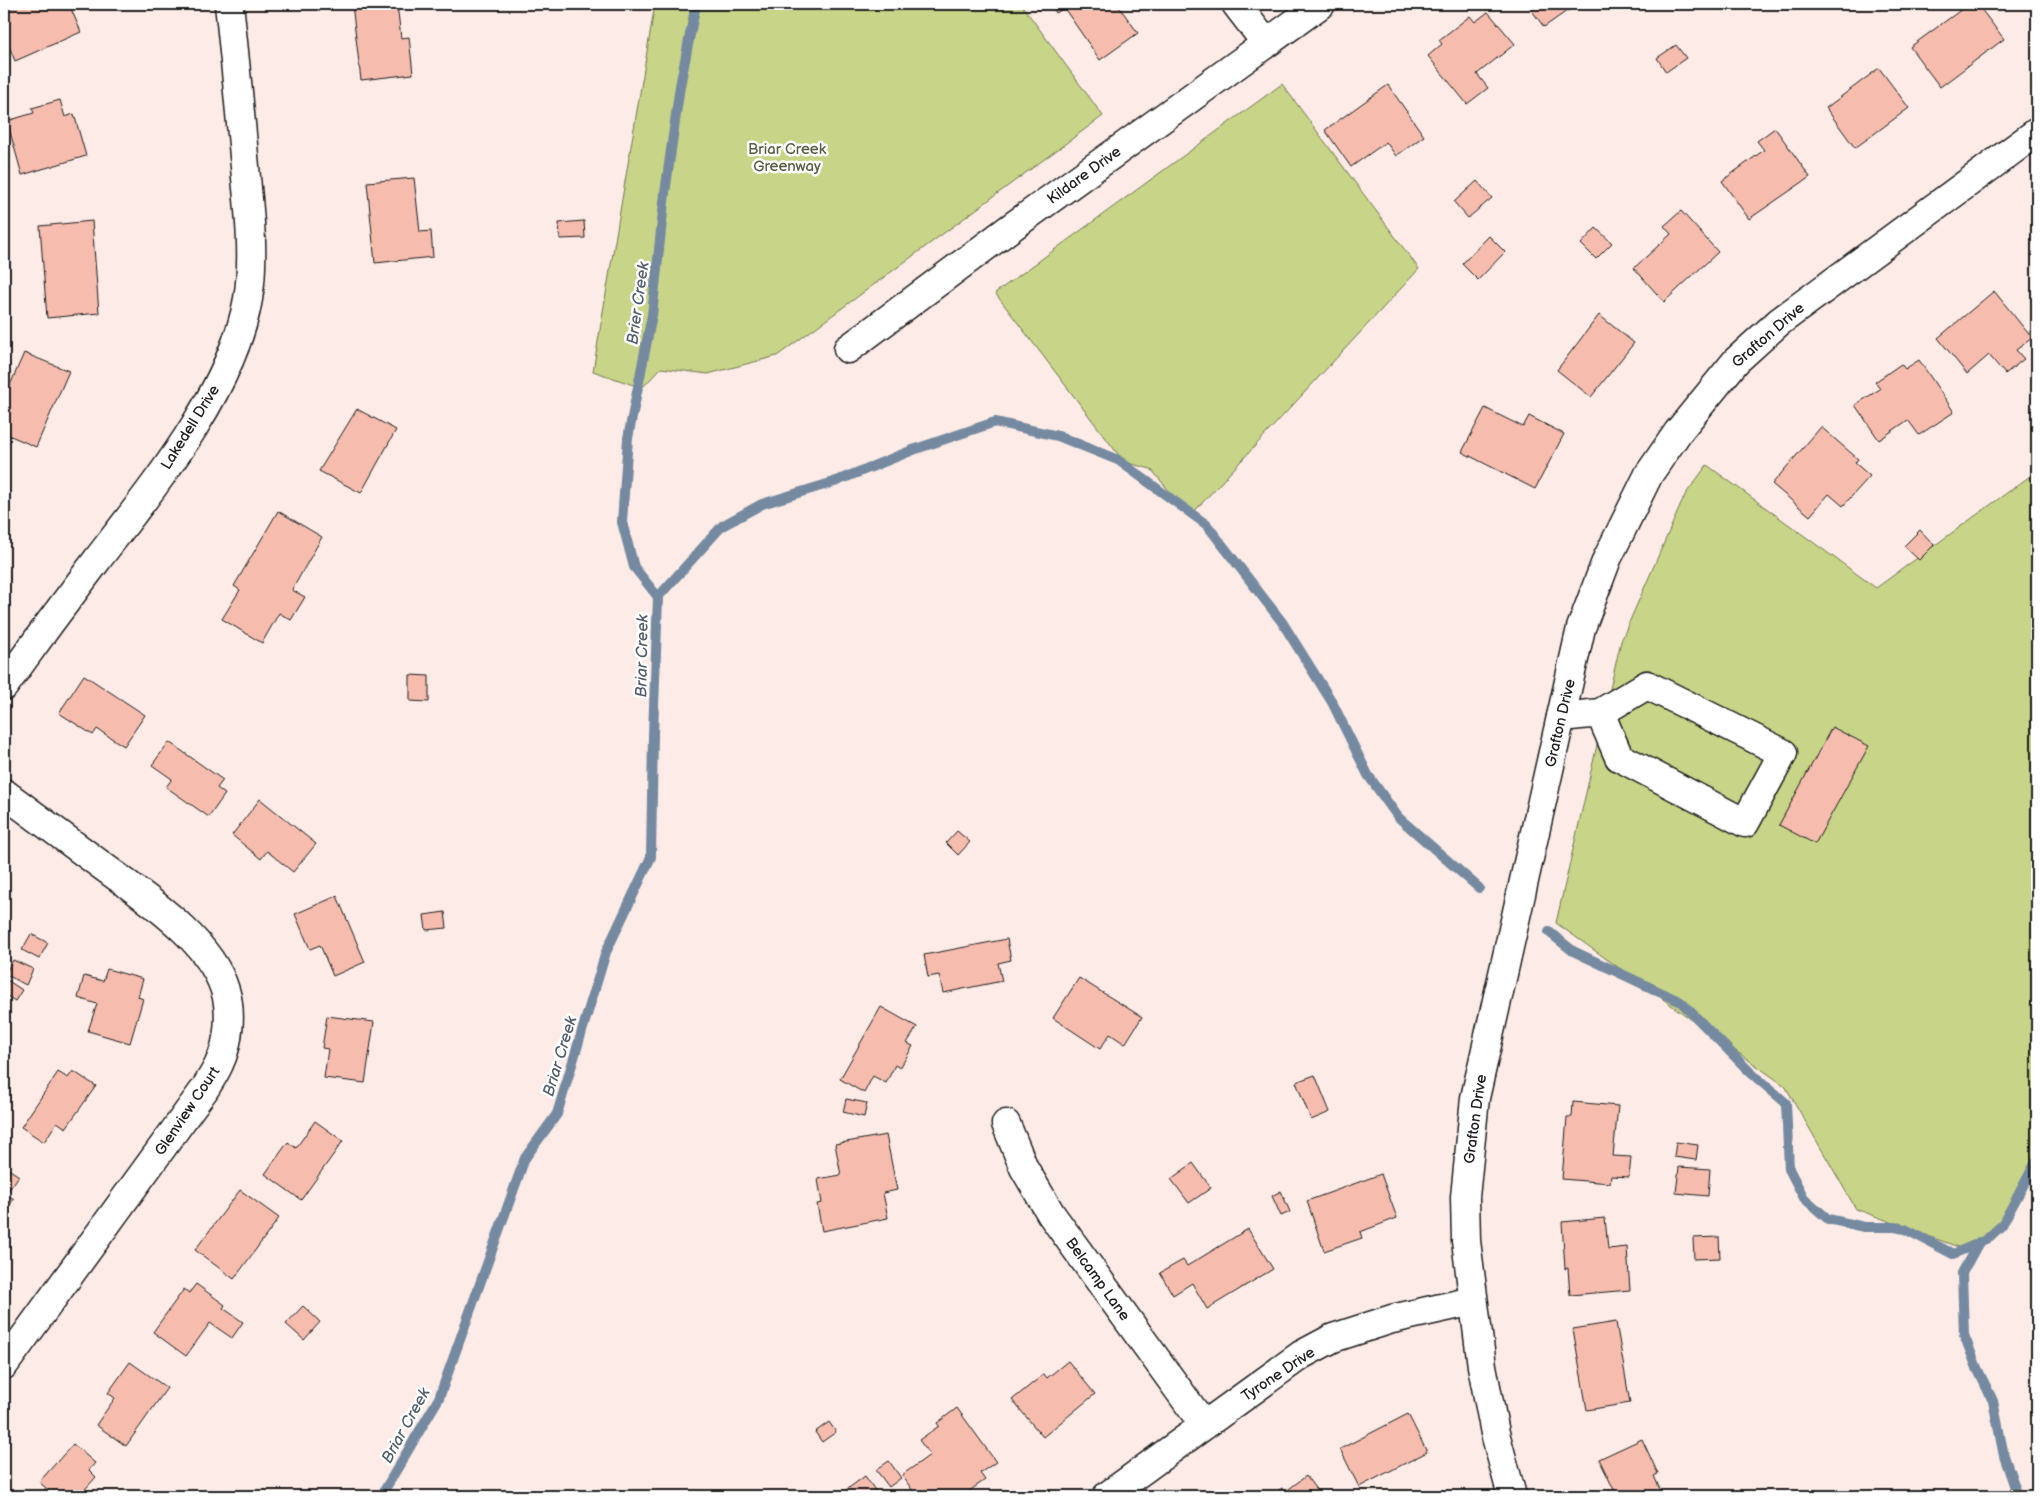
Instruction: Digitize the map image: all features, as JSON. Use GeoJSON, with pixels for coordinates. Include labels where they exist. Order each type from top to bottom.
{"type":"FeatureCollection","features":[{"type":"Feature","properties":{"kind":"street","name":"Lakedell Drive"},"geometry":{"type":"LineString","coordinates":[[4,686],[138,506],[180,446],[215,391],[239,335],[248,299],[251,258],[247,181],[229,4]]}},
{"type":"Feature","properties":{"kind":"street"},"geometry":{"type":"LineString","coordinates":[[1236,4],[1266,43]]}},
{"type":"Feature","properties":{"kind":"street","name":"Kildare Drive"},"geometry":{"type":"LineString","coordinates":[[848,349],[1321,4]]}},
{"type":"Feature","properties":{"kind":"street","name":"Grafton Drive"},"geometry":{"type":"LineString","coordinates":[[1512,1496],[1495,1433],[1482,1366],[1466,1241],[1465,1197],[1475,1098],[1581,628],[1608,559],[1649,474],[1678,432],[1736,361],[1779,322],[2037,132]]}},
{"type":"Feature","properties":{"kind":"street"},"geometry":{"type":"LineString","coordinates":[[1561,717],[1600,712],[1647,684],[1784,753],[1745,823],[1619,757],[1600,712]]}},
{"type":"Feature","properties":{"kind":"street","name":"Glenview Court"},"geometry":{"type":"LineString","coordinates":[[4,793],[160,909],[196,942],[218,974],[225,990],[228,1007],[226,1043],[220,1064],[204,1090],[4,1365]]}},
{"type":"Feature","properties":{"kind":"street","name":"Belcamp Lane"},"geometry":{"type":"LineString","coordinates":[[1006,1124],[1024,1168],[1052,1214],[1204,1425]]}},
{"type":"Feature","properties":{"kind":"street","name":"Tyrone Drive"},"geometry":{"type":"LineString","coordinates":[[1107,1496],[1301,1355],[1333,1338],[1392,1319],[1473,1301]]}},
{"type":"Feature","properties":{"kind":"green space","name":"Briar Creek Greenway"},"geometry":{"type":"Polygon","coordinates":[[[655,4],[1021,4],[1103,116],[777,356],[708,374],[661,368],[642,388],[593,371],[655,4]]]}},
{"type":"Feature","properties":{"kind":"green space"},"geometry":{"type":"Polygon","coordinates":[[[1282,84],[1419,269],[1190,516],[1151,469],[1124,462],[995,293],[1282,84]]]}},
{"type":"Feature","properties":{"kind":"green space"},"geometry":{"type":"Polygon","coordinates":[[[1707,465],[1876,588],[2037,471],[2037,1159],[2020,1201],[1974,1253],[1856,1209],[1785,1086],[1556,923],[1621,641],[1685,495],[1707,465]]]}},
{"type":"Feature","properties":{"kind":"building"},"geometry":{"type":"Polygon","coordinates":[[[4,4],[69,4],[81,32],[15,61],[4,34],[4,4]]]}},
{"type":"Feature","properties":{"kind":"building"},"geometry":{"type":"Polygon","coordinates":[[[352,4],[397,4],[401,38],[409,37],[413,74],[361,80],[352,4]]]}},
{"type":"Feature","properties":{"kind":"building"},"geometry":{"type":"Polygon","coordinates":[[[1050,4],[1117,4],[1138,33],[1100,60],[1064,8],[1056,13],[1050,4]]]}},
{"type":"Feature","properties":{"kind":"building"},"geometry":{"type":"Polygon","coordinates":[[[1527,4],[1577,4],[1544,27],[1527,4]]]}},
{"type":"Feature","properties":{"kind":"building"},"geometry":{"type":"Polygon","coordinates":[[[1969,4],[1977,4],[2004,39],[1940,87],[1910,47],[1969,4]]]}},
{"type":"Feature","properties":{"kind":"building"},"geometry":{"type":"Polygon","coordinates":[[[1488,12],[1515,44],[1477,74],[1488,88],[1467,104],[1428,56],[1442,44],[1439,40],[1470,16],[1475,22],[1488,12]]]}},
{"type":"Feature","properties":{"kind":"building"},"geometry":{"type":"Polygon","coordinates":[[[1676,45],[1686,58],[1666,72],[1657,58],[1676,45]]]}},
{"type":"Feature","properties":{"kind":"building"},"geometry":{"type":"Polygon","coordinates":[[[1879,68],[1909,108],[1855,148],[1826,108],[1879,68]]]}},
{"type":"Feature","properties":{"kind":"building"},"geometry":{"type":"Polygon","coordinates":[[[1388,85],[1424,136],[1396,156],[1386,142],[1351,167],[1325,130],[1388,85]]]}},
{"type":"Feature","properties":{"kind":"building"},"geometry":{"type":"Polygon","coordinates":[[[60,100],[65,117],[74,114],[86,156],[22,175],[7,121],[34,113],[32,108],[60,100]]]}},
{"type":"Feature","properties":{"kind":"building"},"geometry":{"type":"Polygon","coordinates":[[[1775,128],[1810,177],[1749,219],[1722,181],[1764,150],[1757,141],[1775,128]]]}},
{"type":"Feature","properties":{"kind":"building"},"geometry":{"type":"Polygon","coordinates":[[[414,178],[420,232],[431,231],[433,257],[375,263],[367,182],[414,178]]]}},
{"type":"Feature","properties":{"kind":"building"},"geometry":{"type":"Polygon","coordinates":[[[1477,181],[1492,198],[1468,218],[1454,202],[1477,181]]]}},
{"type":"Feature","properties":{"kind":"building"},"geometry":{"type":"Polygon","coordinates":[[[1681,211],[1718,252],[1664,302],[1634,268],[1671,234],[1664,226],[1681,211]]]}},
{"type":"Feature","properties":{"kind":"building"},"geometry":{"type":"Polygon","coordinates":[[[92,221],[99,313],[47,318],[40,226],[92,221]]]}},
{"type":"Feature","properties":{"kind":"building"},"geometry":{"type":"Polygon","coordinates":[[[584,221],[585,238],[560,239],[559,223],[584,221]]]}},
{"type":"Feature","properties":{"kind":"building"},"geometry":{"type":"Polygon","coordinates":[[[1596,228],[1612,243],[1596,259],[1581,244],[1596,228]]]}},
{"type":"Feature","properties":{"kind":"building"},"geometry":{"type":"Polygon","coordinates":[[[1489,236],[1505,252],[1478,280],[1462,264],[1489,236]]]}},
{"type":"Feature","properties":{"kind":"building"},"geometry":{"type":"Polygon","coordinates":[[[1994,291],[2032,338],[2016,350],[2024,359],[2005,374],[1989,355],[1967,374],[1938,338],[1994,291]]]}},
{"type":"Feature","properties":{"kind":"building"},"geometry":{"type":"Polygon","coordinates":[[[1599,315],[1634,343],[1591,397],[1557,370],[1599,315]]]}},
{"type":"Feature","properties":{"kind":"building"},"geometry":{"type":"Polygon","coordinates":[[[24,353],[69,371],[36,447],[4,433],[4,399],[24,353]]]}},
{"type":"Feature","properties":{"kind":"building"},"geometry":{"type":"Polygon","coordinates":[[[1919,360],[1954,412],[1919,435],[1908,420],[1879,440],[1855,405],[1880,389],[1875,382],[1901,364],[1905,369],[1919,360]]]}},
{"type":"Feature","properties":{"kind":"building"},"geometry":{"type":"Polygon","coordinates":[[[1485,408],[1523,427],[1529,416],[1564,434],[1535,489],[1462,452],[1485,408]]]}},
{"type":"Feature","properties":{"kind":"building"},"geometry":{"type":"Polygon","coordinates":[[[357,409],[396,430],[361,493],[319,471],[357,409]]]}},
{"type":"Feature","properties":{"kind":"building"},"geometry":{"type":"Polygon","coordinates":[[[1821,427],[1858,459],[1855,463],[1870,476],[1843,506],[1829,494],[1810,516],[1772,484],[1821,427]]]}},
{"type":"Feature","properties":{"kind":"building"},"geometry":{"type":"Polygon","coordinates":[[[278,511],[322,537],[292,590],[305,597],[291,620],[279,613],[262,643],[222,619],[240,590],[234,586],[278,511]]]}},
{"type":"Feature","properties":{"kind":"building"},"geometry":{"type":"Polygon","coordinates":[[[1920,530],[1934,545],[1919,560],[1904,546],[1920,530]]]}},
{"type":"Feature","properties":{"kind":"building"},"geometry":{"type":"Polygon","coordinates":[[[84,675],[145,715],[124,746],[97,729],[93,735],[59,713],[84,675]]]}},
{"type":"Feature","properties":{"kind":"building"},"geometry":{"type":"Polygon","coordinates":[[[410,675],[429,676],[429,702],[410,701],[410,675]]]}},
{"type":"Feature","properties":{"kind":"building"},"geometry":{"type":"Polygon","coordinates":[[[1832,727],[1869,746],[1815,844],[1779,825],[1832,727]]]}},
{"type":"Feature","properties":{"kind":"building"},"geometry":{"type":"Polygon","coordinates":[[[169,742],[223,780],[217,788],[225,794],[209,817],[166,787],[172,779],[152,765],[169,742]]]}},
{"type":"Feature","properties":{"kind":"building"},"geometry":{"type":"Polygon","coordinates":[[[260,799],[316,844],[293,872],[267,851],[261,859],[232,835],[260,799]]]}},
{"type":"Feature","properties":{"kind":"building"},"geometry":{"type":"Polygon","coordinates":[[[957,831],[970,842],[958,855],[946,843],[957,831]]]}},
{"type":"Feature","properties":{"kind":"building"},"geometry":{"type":"Polygon","coordinates":[[[337,896],[365,962],[333,976],[320,945],[310,949],[295,914],[337,896]]]}},
{"type":"Feature","properties":{"kind":"building"},"geometry":{"type":"Polygon","coordinates":[[[445,912],[447,928],[426,930],[424,915],[445,912]]]}},
{"type":"Feature","properties":{"kind":"building"},"geometry":{"type":"Polygon","coordinates":[[[31,934],[48,943],[39,959],[22,950],[31,934]]]}},
{"type":"Feature","properties":{"kind":"building"},"geometry":{"type":"Polygon","coordinates":[[[1007,939],[1011,960],[998,963],[1002,981],[943,993],[939,975],[928,977],[924,955],[1007,939]]]}},
{"type":"Feature","properties":{"kind":"building"},"geometry":{"type":"Polygon","coordinates":[[[13,960],[33,969],[26,985],[5,974],[13,960]]]}},
{"type":"Feature","properties":{"kind":"building"},"geometry":{"type":"Polygon","coordinates":[[[107,969],[143,979],[138,997],[143,999],[130,1043],[88,1031],[97,1004],[78,998],[84,976],[103,981],[107,969]]]}},
{"type":"Feature","properties":{"kind":"building"},"geometry":{"type":"Polygon","coordinates":[[[4,978],[22,990],[15,1001],[4,994],[4,978]]]}},
{"type":"Feature","properties":{"kind":"building"},"geometry":{"type":"Polygon","coordinates":[[[1079,978],[1142,1017],[1125,1044],[1110,1034],[1100,1049],[1053,1018],[1079,978]]]}},
{"type":"Feature","properties":{"kind":"building"},"geometry":{"type":"Polygon","coordinates":[[[881,1007],[917,1027],[907,1043],[913,1046],[900,1068],[895,1065],[886,1083],[873,1076],[864,1093],[840,1079],[881,1007]]]}},
{"type":"Feature","properties":{"kind":"building"},"geometry":{"type":"Polygon","coordinates":[[[327,1016],[374,1022],[365,1083],[324,1078],[328,1049],[322,1048],[327,1016]]]}},
{"type":"Feature","properties":{"kind":"building"},"geometry":{"type":"Polygon","coordinates":[[[73,1071],[96,1086],[66,1128],[57,1122],[44,1142],[21,1127],[58,1072],[68,1078],[73,1071]]]}},
{"type":"Feature","properties":{"kind":"building"},"geometry":{"type":"Polygon","coordinates":[[[1315,1075],[1330,1112],[1311,1120],[1296,1082],[1315,1075]]]}},
{"type":"Feature","properties":{"kind":"building"},"geometry":{"type":"Polygon","coordinates":[[[846,1099],[867,1103],[864,1117],[843,1112],[846,1099]]]}},
{"type":"Feature","properties":{"kind":"building"},"geometry":{"type":"Polygon","coordinates":[[[1573,1102],[1618,1106],[1613,1156],[1631,1157],[1629,1177],[1611,1176],[1610,1183],[1562,1179],[1567,1117],[1572,1117],[1573,1102]]]}},
{"type":"Feature","properties":{"kind":"building"},"geometry":{"type":"Polygon","coordinates":[[[315,1121],[343,1141],[301,1200],[265,1174],[288,1142],[296,1148],[315,1121]]]}},
{"type":"Feature","properties":{"kind":"building"},"geometry":{"type":"Polygon","coordinates":[[[886,1135],[897,1190],[883,1193],[888,1218],[822,1231],[817,1204],[822,1203],[818,1179],[841,1175],[835,1144],[886,1135]]]}},
{"type":"Feature","properties":{"kind":"building"},"geometry":{"type":"Polygon","coordinates":[[[1676,1142],[1698,1145],[1696,1160],[1674,1157],[1676,1142]]]}},
{"type":"Feature","properties":{"kind":"building"},"geometry":{"type":"Polygon","coordinates":[[[1193,1163],[1211,1188],[1189,1203],[1171,1179],[1193,1163]]]}},
{"type":"Feature","properties":{"kind":"building"},"geometry":{"type":"Polygon","coordinates":[[[4,1166],[19,1176],[6,1194],[14,1199],[4,1213],[4,1166]]]}},
{"type":"Feature","properties":{"kind":"building"},"geometry":{"type":"Polygon","coordinates":[[[1679,1167],[1710,1169],[1708,1196],[1676,1193],[1679,1167]]]}},
{"type":"Feature","properties":{"kind":"building"},"geometry":{"type":"Polygon","coordinates":[[[1381,1174],[1397,1218],[1360,1232],[1362,1238],[1324,1251],[1307,1201],[1381,1174]]]}},
{"type":"Feature","properties":{"kind":"building"},"geometry":{"type":"Polygon","coordinates":[[[240,1190],[279,1218],[234,1279],[195,1250],[240,1190]]]}},
{"type":"Feature","properties":{"kind":"building"},"geometry":{"type":"Polygon","coordinates":[[[1281,1191],[1290,1212],[1281,1216],[1272,1196],[1281,1191]]]}},
{"type":"Feature","properties":{"kind":"building"},"geometry":{"type":"Polygon","coordinates":[[[1605,1218],[1608,1249],[1627,1247],[1630,1290],[1570,1295],[1568,1268],[1565,1269],[1562,1222],[1605,1218]]]}},
{"type":"Feature","properties":{"kind":"building"},"geometry":{"type":"Polygon","coordinates":[[[1248,1229],[1273,1269],[1207,1309],[1192,1283],[1173,1295],[1160,1273],[1183,1260],[1187,1266],[1248,1229]]]}},
{"type":"Feature","properties":{"kind":"building"},"geometry":{"type":"Polygon","coordinates":[[[1719,1237],[1720,1258],[1694,1259],[1693,1238],[1719,1237]]]}},
{"type":"Feature","properties":{"kind":"building"},"geometry":{"type":"Polygon","coordinates":[[[196,1284],[225,1305],[223,1308],[243,1322],[232,1338],[210,1323],[186,1356],[153,1332],[184,1289],[189,1293],[196,1284]]]}},
{"type":"Feature","properties":{"kind":"building"},"geometry":{"type":"Polygon","coordinates":[[[303,1306],[320,1322],[304,1340],[286,1324],[303,1306]]]}},
{"type":"Feature","properties":{"kind":"building"},"geometry":{"type":"Polygon","coordinates":[[[1616,1322],[1630,1403],[1587,1410],[1573,1329],[1616,1322]]]}},
{"type":"Feature","properties":{"kind":"building"},"geometry":{"type":"Polygon","coordinates":[[[1068,1361],[1095,1394],[1043,1437],[1012,1400],[1044,1374],[1047,1378],[1068,1361]]]}},
{"type":"Feature","properties":{"kind":"building"},"geometry":{"type":"Polygon","coordinates":[[[130,1362],[167,1388],[126,1446],[96,1425],[115,1398],[108,1393],[130,1362]]]}},
{"type":"Feature","properties":{"kind":"building"},"geometry":{"type":"Polygon","coordinates":[[[957,1408],[996,1462],[980,1473],[985,1480],[962,1496],[916,1496],[902,1475],[930,1455],[919,1440],[939,1426],[937,1423],[957,1408]]]}},
{"type":"Feature","properties":{"kind":"building"},"geometry":{"type":"Polygon","coordinates":[[[1408,1414],[1427,1452],[1359,1487],[1340,1449],[1408,1414]]]}},
{"type":"Feature","properties":{"kind":"building"},"geometry":{"type":"Polygon","coordinates":[[[829,1422],[836,1432],[822,1442],[815,1432],[829,1422]]]}},
{"type":"Feature","properties":{"kind":"building"},"geometry":{"type":"Polygon","coordinates":[[[1642,1439],[1658,1474],[1654,1476],[1663,1496],[1617,1496],[1599,1459],[1642,1439]]]}},
{"type":"Feature","properties":{"kind":"building"},"geometry":{"type":"Polygon","coordinates":[[[73,1444],[95,1463],[89,1470],[96,1477],[79,1496],[38,1496],[46,1488],[39,1482],[73,1444]]]}},
{"type":"Feature","properties":{"kind":"building"},"geometry":{"type":"Polygon","coordinates":[[[889,1461],[901,1478],[889,1487],[876,1470],[889,1461]]]}},
{"type":"Feature","properties":{"kind":"building"},"geometry":{"type":"Polygon","coordinates":[[[865,1476],[879,1496],[838,1496],[865,1476]]]}},
{"type":"Feature","properties":{"kind":"building"},"geometry":{"type":"Polygon","coordinates":[[[1306,1476],[1321,1496],[1270,1496],[1282,1488],[1285,1492],[1306,1476]]]}},
{"type":"Feature","properties":{"kind":"building"},"geometry":{"type":"Polygon","coordinates":[[[130,1491],[137,1496],[126,1496],[130,1491]]]}},
{"type":"Feature","properties":{"kind":"waterway","name":"Brier Creek"},"geometry":{"type":"LineString","coordinates":[[658,597],[634,567],[622,522],[628,438],[652,315],[665,193],[680,86],[696,4]]}},
{"type":"Feature","properties":{"kind":"waterway"},"geometry":{"type":"LineString","coordinates":[[658,597],[722,526],[762,504],[834,482],[913,450],[995,422],[1058,436],[1118,460],[1207,525],[1282,622],[1332,702],[1368,775],[1398,817],[1479,888]]}},
{"type":"Feature","properties":{"kind":"waterway","name":"Briar Creek"},"geometry":{"type":"LineString","coordinates":[[381,1496],[439,1398],[525,1158],[557,1114],[606,952],[651,857],[658,597]]}},
{"type":"Feature","properties":{"kind":"waterway"},"geometry":{"type":"LineString","coordinates":[[1549,932],[1573,951],[1681,1002],[1750,1072],[1786,1103],[1789,1169],[1804,1198],[1828,1219],[1864,1227],[1895,1227],[1905,1229],[1953,1254],[1986,1240],[2002,1225],[2037,1160]]}},
{"type":"Feature","properties":{"kind":"waterway"},"geometry":{"type":"LineString","coordinates":[[1979,1242],[1962,1273],[1964,1335],[1993,1401],[2004,1456],[2018,1496]]}}]}
